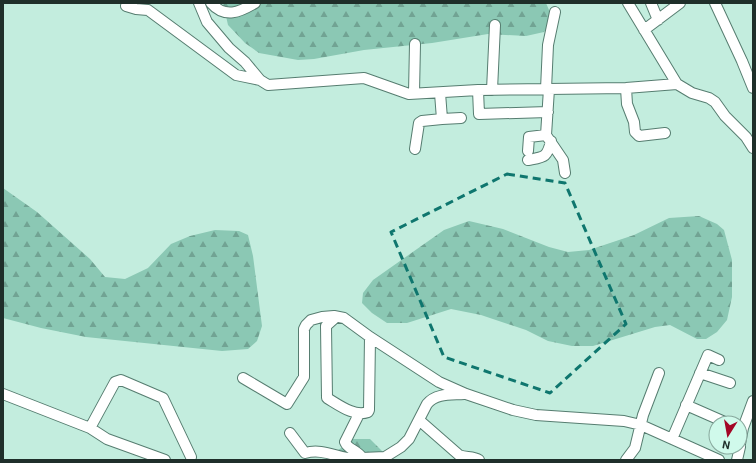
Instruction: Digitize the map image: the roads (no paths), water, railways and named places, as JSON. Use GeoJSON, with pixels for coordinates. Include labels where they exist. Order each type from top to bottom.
{"type":"FeatureCollection","features":[{"type":"Feature","properties":{"kind":"street"},"geometry":{"type":"LineString","coordinates":[[199,3],[207,22],[229,48],[246,62],[260,80],[268,85],[364,78],[397,90],[414,93],[440,93],[478,90],[626,88],[677,84]]}},
{"type":"Feature","properties":{"kind":"street"},"geometry":{"type":"LineString","coordinates":[[212,3],[216,8],[229,13],[238,12],[255,3]]}},
{"type":"Feature","properties":{"kind":"street"},"geometry":{"type":"LineString","coordinates":[[628,3],[677,84],[692,93],[709,98],[715,102],[725,116],[746,136],[753,148]]}},
{"type":"Feature","properties":{"kind":"street"},"geometry":{"type":"LineString","coordinates":[[650,3],[658,20]]}},
{"type":"Feature","properties":{"kind":"street"},"geometry":{"type":"LineString","coordinates":[[644,30],[680,3]]}},
{"type":"Feature","properties":{"kind":"street"},"geometry":{"type":"LineString","coordinates":[[715,3],[753,88]]}},
{"type":"Feature","properties":{"kind":"street"},"geometry":{"type":"LineString","coordinates":[[126,6],[148,10],[236,76],[260,80]]}},
{"type":"Feature","properties":{"kind":"street"},"geometry":{"type":"LineString","coordinates":[[549,138],[530,137],[528,155],[545,155],[549,151],[549,138],[547,89],[548,45],[555,12]]}},
{"type":"Feature","properties":{"kind":"street"},"geometry":{"type":"LineString","coordinates":[[492,90],[495,25]]}},
{"type":"Feature","properties":{"kind":"street"},"geometry":{"type":"LineString","coordinates":[[414,93],[415,44]]}},
{"type":"Feature","properties":{"kind":"street"},"geometry":{"type":"LineString","coordinates":[[626,88],[627,104],[634,122],[634,132],[639,136],[665,133]]}},
{"type":"Feature","properties":{"kind":"street"},"geometry":{"type":"LineString","coordinates":[[478,90],[478,114],[548,112]]}},
{"type":"Feature","properties":{"kind":"street"},"geometry":{"type":"LineString","coordinates":[[440,93],[442,119]]}},
{"type":"Feature","properties":{"kind":"street"},"geometry":{"type":"LineString","coordinates":[[415,149],[419,123],[422,121],[461,118]]}},
{"type":"Feature","properties":{"kind":"street"},"geometry":{"type":"LineString","coordinates":[[549,138],[563,160],[565,173]]}},
{"type":"Feature","properties":{"kind":"street"},"geometry":{"type":"LineString","coordinates":[[335,316],[326,326],[327,398],[356,414],[368,412],[369,410],[370,337]]}},
{"type":"Feature","properties":{"kind":"street"},"geometry":{"type":"LineString","coordinates":[[243,378],[287,404],[304,377],[304,329],[306,324],[311,320],[335,316],[344,318],[370,337],[439,382],[466,394],[513,410],[536,415],[624,421],[640,425],[719,460]]}},
{"type":"Feature","properties":{"kind":"street"},"geometry":{"type":"LineString","coordinates":[[672,439],[708,355],[719,360]]}},
{"type":"Feature","properties":{"kind":"street"},"geometry":{"type":"LineString","coordinates":[[626,460],[635,448],[643,415],[659,373]]}},
{"type":"Feature","properties":{"kind":"street"},"geometry":{"type":"LineString","coordinates":[[700,373],[730,383]]}},
{"type":"Feature","properties":{"kind":"street"},"geometry":{"type":"LineString","coordinates":[[90,428],[115,382],[121,380],[163,398],[191,457]]}},
{"type":"Feature","properties":{"kind":"street"},"geometry":{"type":"LineString","coordinates":[[3,394],[90,428],[107,439],[165,460]]}},
{"type":"Feature","properties":{"kind":"street"},"geometry":{"type":"LineString","coordinates":[[290,434],[305,454],[312,451],[320,451],[355,460],[362,458],[384,457],[401,447],[409,439],[431,399],[438,396],[466,394]]}},
{"type":"Feature","properties":{"kind":"street"},"geometry":{"type":"LineString","coordinates":[[750,419],[753,401]]}},
{"type":"Feature","properties":{"kind":"street"},"geometry":{"type":"LineString","coordinates":[[686,405],[708,415]]}},
{"type":"Feature","properties":{"kind":"street"},"geometry":{"type":"LineString","coordinates":[[359,414],[345,442],[347,446],[360,454],[362,458]]}},
{"type":"Feature","properties":{"kind":"street"},"geometry":{"type":"LineString","coordinates":[[419,420],[459,454],[464,457],[477,458],[479,460]]}}]}
